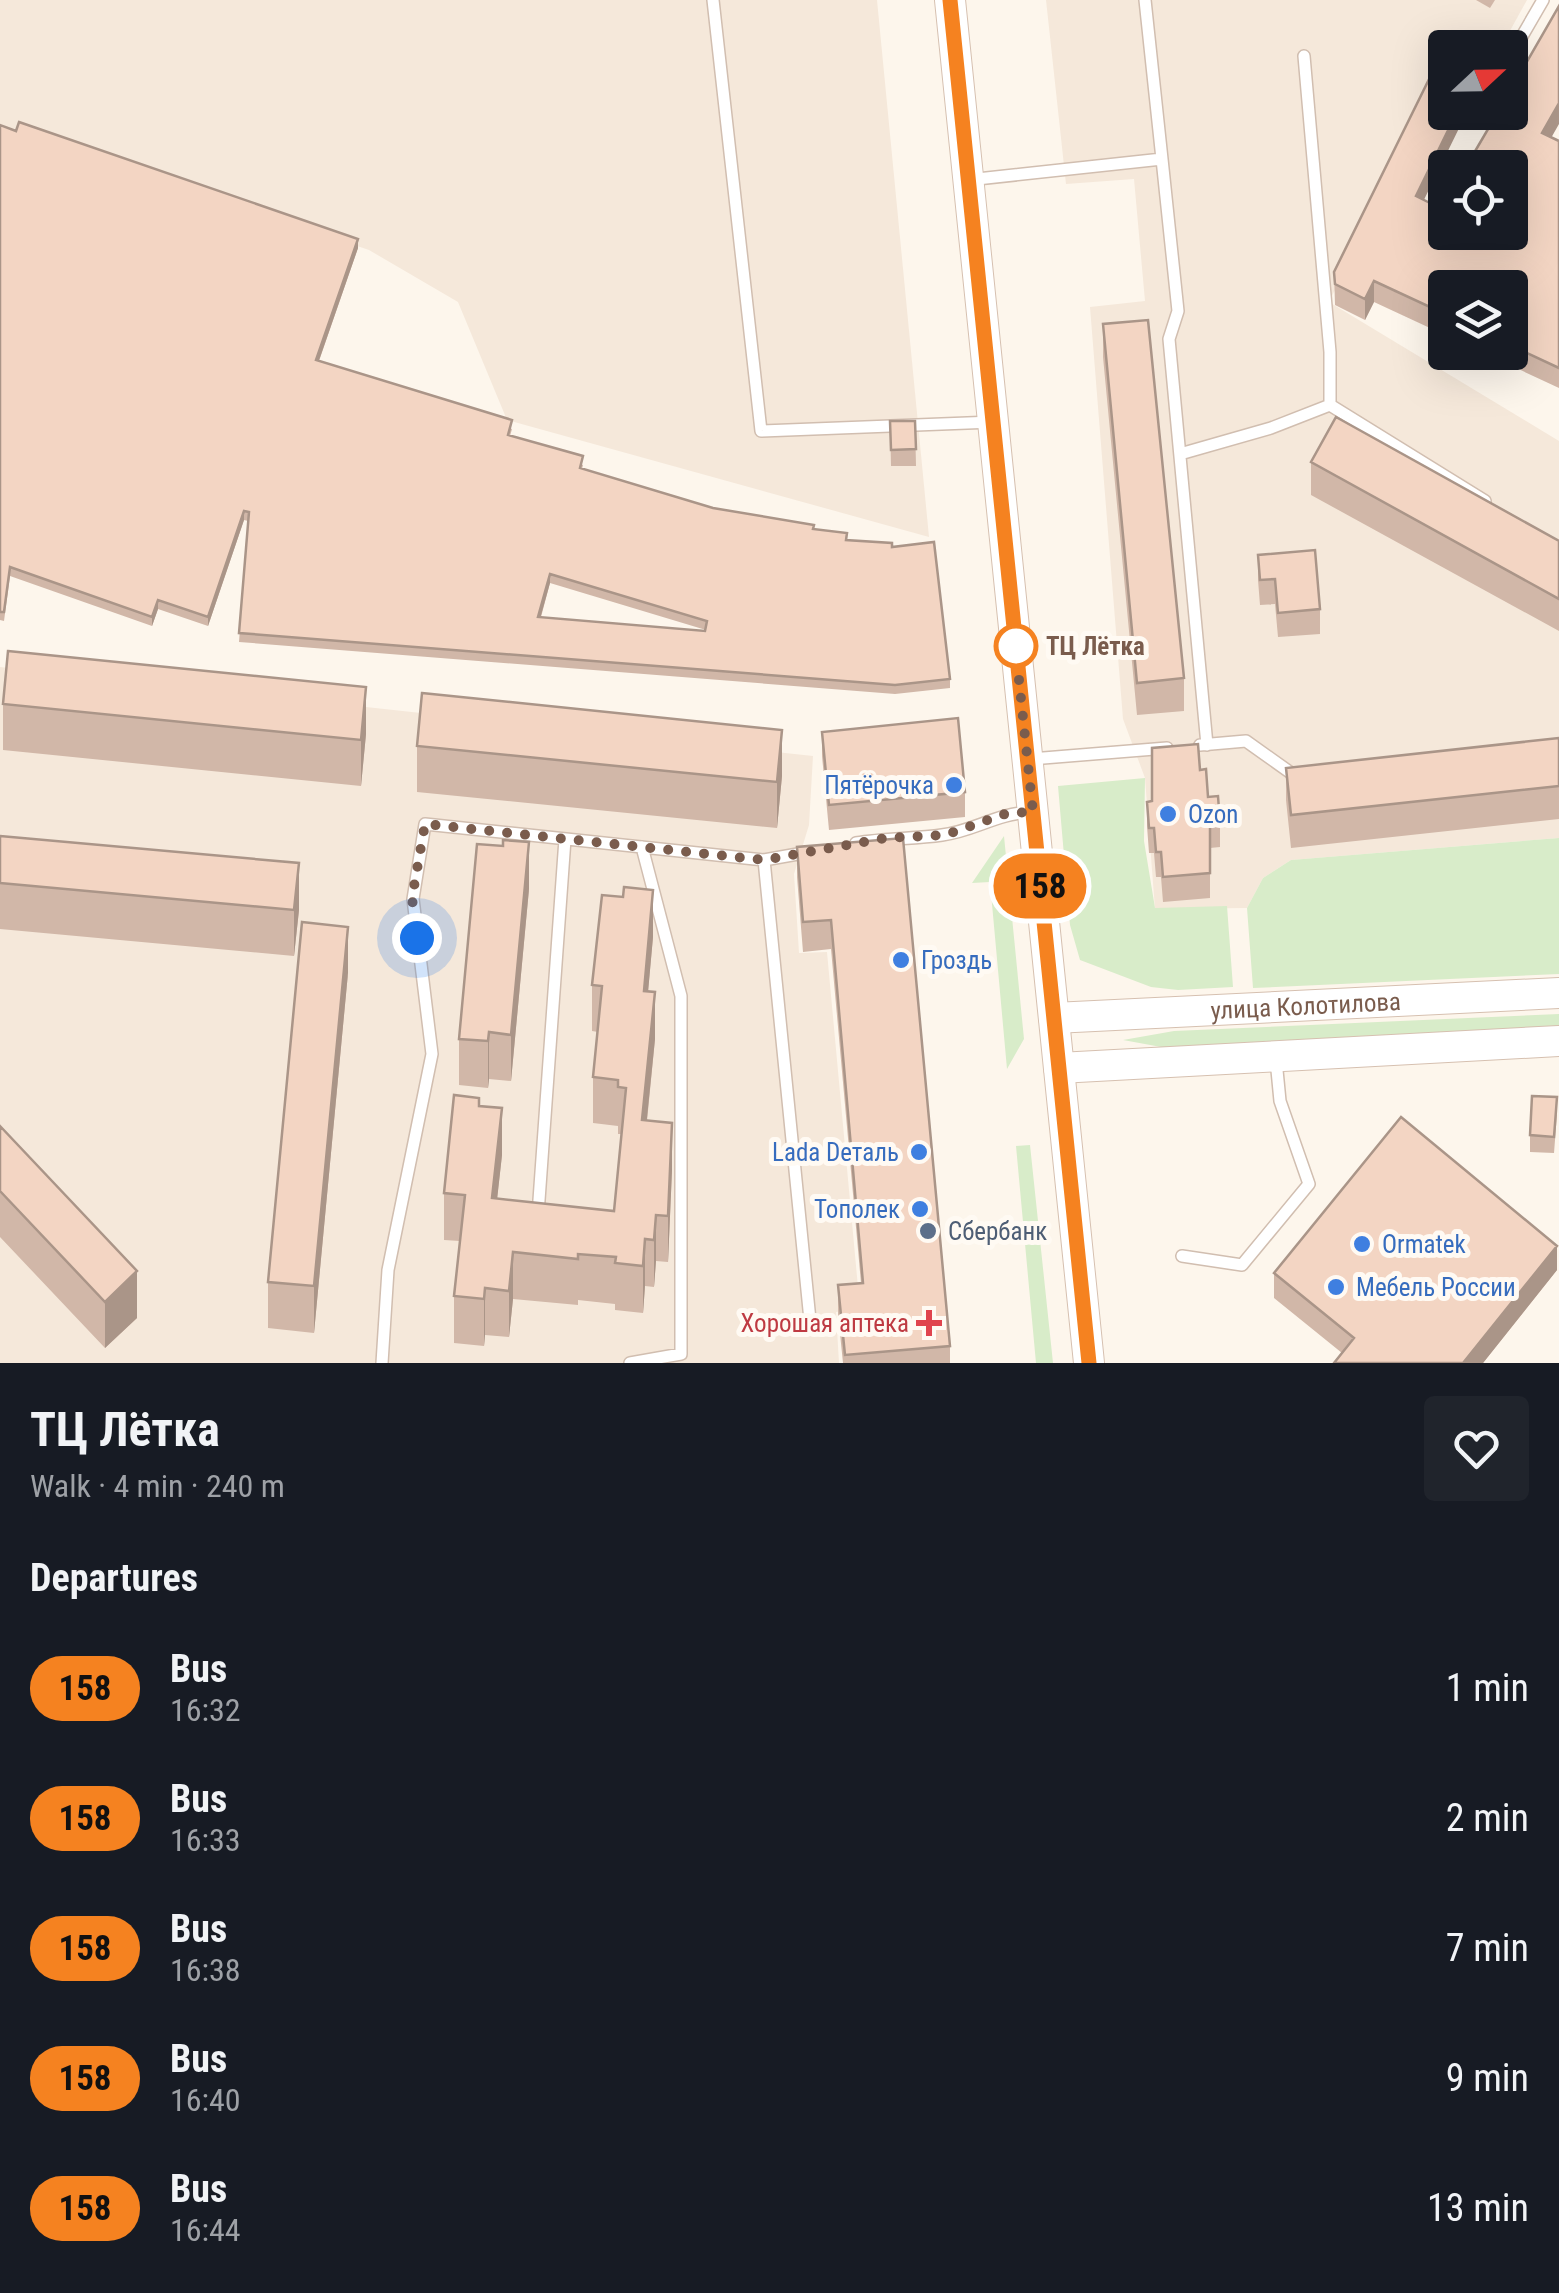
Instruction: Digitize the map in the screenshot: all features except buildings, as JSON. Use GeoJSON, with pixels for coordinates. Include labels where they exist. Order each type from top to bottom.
{"type":"FeatureCollection","features":[{"type":"Feature","properties":{"kind":"main road"},"geometry":{"type":"LineString","coordinates":[[950,0],[1089,1363]]}},
{"type":"Feature","properties":{"kind":"main road","name":"улица Колотилова"},"geometry":{"type":"LineString","coordinates":[[1054,1018],[1559,993]]}},
{"type":"Feature","properties":{"kind":"main road","name":"улица Колотилова"},"geometry":{"type":"LineString","coordinates":[[1059,1068],[1559,1041]]}},
{"type":"Feature","properties":{"kind":"lane"},"geometry":{"type":"LineString","coordinates":[[714,0],[761,431],[993,422]]}},
{"type":"Feature","properties":{"kind":"lane"},"geometry":{"type":"LineString","coordinates":[[1145,0],[1178,311],[1169,339],[1207,744]]}},
{"type":"Feature","properties":{"kind":"lane"},"geometry":{"type":"LineString","coordinates":[[1526,30],[1543,0]]}},
{"type":"Feature","properties":{"kind":"lane"},"geometry":{"type":"LineString","coordinates":[[1304,56],[1330,352],[1330,405]]}},
{"type":"Feature","properties":{"kind":"lane"},"geometry":{"type":"LineString","coordinates":[[968,180],[1162,159]]}},
{"type":"Feature","properties":{"kind":"lane"},"geometry":{"type":"LineString","coordinates":[[1180,454],[1271,428],[1330,405]]}},
{"type":"Feature","properties":{"kind":"lane"},"geometry":{"type":"LineString","coordinates":[[1330,405],[1494,506]]}},
{"type":"Feature","properties":{"kind":"lane"},"geometry":{"type":"LineString","coordinates":[[1027,758],[1246,741],[1290,773],[1310,771]]}},
{"type":"Feature","properties":{"kind":"lane"},"geometry":{"type":"LineString","coordinates":[[834,847],[886,838],[945,835],[1008,813],[1033,812]]}},
{"type":"Feature","properties":{"kind":"lane"},"geometry":{"type":"LineString","coordinates":[[382,1363],[388,1270],[432,1054],[412,898],[425,824],[764,860],[817,850]]}},
{"type":"Feature","properties":{"kind":"lane"},"geometry":{"type":"LineString","coordinates":[[538,1227],[565,839]]}},
{"type":"Feature","properties":{"kind":"lane"},"geometry":{"type":"LineString","coordinates":[[630,1363],[681,1354],[681,996],[642,847]]}},
{"type":"Feature","properties":{"kind":"lane"},"geometry":{"type":"LineString","coordinates":[[764,860],[810,1320]]}},
{"type":"Feature","properties":{"kind":"lane"},"geometry":{"type":"LineString","coordinates":[[1182,1256],[1242,1265],[1310,1184],[1280,1101],[1275,1056]]}},
{"type":"Feature","properties":{"kind":"shaded area"},"geometry":{"type":"Polygon","coordinates":[[[0,0],[877,0],[929,537],[507,420],[458,302],[369,250],[0,126],[0,0]]]}},
{"type":"Feature","properties":{"kind":"shaded area"},"geometry":{"type":"Polygon","coordinates":[[[1046,0],[1527,0],[1510,30],[1428,30],[1428,102],[1329,302],[1428,362],[1428,370],[1442,370],[1559,441],[1559,838],[1291,860],[1263,878],[1247,908],[1155,909],[1145,778],[1123,719],[1090,307],[1145,301],[1134,179],[1066,184],[1046,0]]]}},
{"type":"Feature","properties":{"kind":"shaded area"},"geometry":{"type":"Polygon","coordinates":[[[0,667],[813,756],[809,825],[794,874],[799,953],[827,952],[860,1309],[836,1312],[839,1363],[0,1363],[0,667]]]}},
{"type":"Feature","properties":{"kind":"green space"},"geometry":{"type":"Polygon","coordinates":[[[1145,778],[1144,841],[1155,908],[1227,906],[1233,987],[1151,987],[1080,960],[1070,925],[1058,786],[1145,778]]]}},
{"type":"Feature","properties":{"kind":"green space"},"geometry":{"type":"Polygon","coordinates":[[[1004,836],[1024,1039],[1007,1069],[990,882],[972,883],[1004,836]]]}},
{"type":"Feature","properties":{"kind":"green space"},"geometry":{"type":"Polygon","coordinates":[[[1559,838],[1559,974],[1253,988],[1247,908],[1263,878],[1291,860],[1559,838]]]}},
{"type":"Feature","properties":{"kind":"green space"},"geometry":{"type":"Polygon","coordinates":[[[1559,1014],[1559,1030],[1172,1049],[1123,1040],[1174,1031],[1559,1014]]]}},
{"type":"Feature","properties":{"kind":"green space"},"geometry":{"type":"Polygon","coordinates":[[[1030,1145],[1053,1363],[1036,1363],[1016,1146],[1030,1145]]]}},
{"type":"Feature","properties":{"kind":"bus line","name":"158"},"geometry":{"type":"LineString","coordinates":[[950,0],[1089,1363]]}},
{"type":"Feature","properties":{"kind":"place","name":"ТЦ Лётка"},"geometry":{"type":"Point","coordinates":[1016,646]}},
{"type":"Feature","properties":{"kind":"place","name":"Пятёрочка"},"geometry":{"type":"Point","coordinates":[954,785]}},
{"type":"Feature","properties":{"kind":"place","name":"Ozon"},"geometry":{"type":"Point","coordinates":[1168,814]}},
{"type":"Feature","properties":{"kind":"place","name":"Гроздь"},"geometry":{"type":"Point","coordinates":[901,960]}},
{"type":"Feature","properties":{"kind":"place","name":"Lada Dеталь"},"geometry":{"type":"Point","coordinates":[919,1152]}},
{"type":"Feature","properties":{"kind":"place","name":"Тополек"},"geometry":{"type":"Point","coordinates":[920,1209]}},
{"type":"Feature","properties":{"kind":"place","name":"Сбербанк"},"geometry":{"type":"Point","coordinates":[928,1231]}},
{"type":"Feature","properties":{"kind":"place","name":"Ormatek"},"geometry":{"type":"Point","coordinates":[1362,1244]}},
{"type":"Feature","properties":{"kind":"place","name":"Мебель России"},"geometry":{"type":"Point","coordinates":[1336,1287]}},
{"type":"Feature","properties":{"kind":"place","name":"Хорошая аптека"},"geometry":{"type":"Point","coordinates":[929,1323]}},
{"type":"Feature","properties":{"kind":"route"},"geometry":{"type":"LineString","coordinates":[[417,938],[412,898],[425,824],[764,860],[886,838],[945,835],[1008,813],[1033,812],[1015,642],[1016,646]]}}]}
